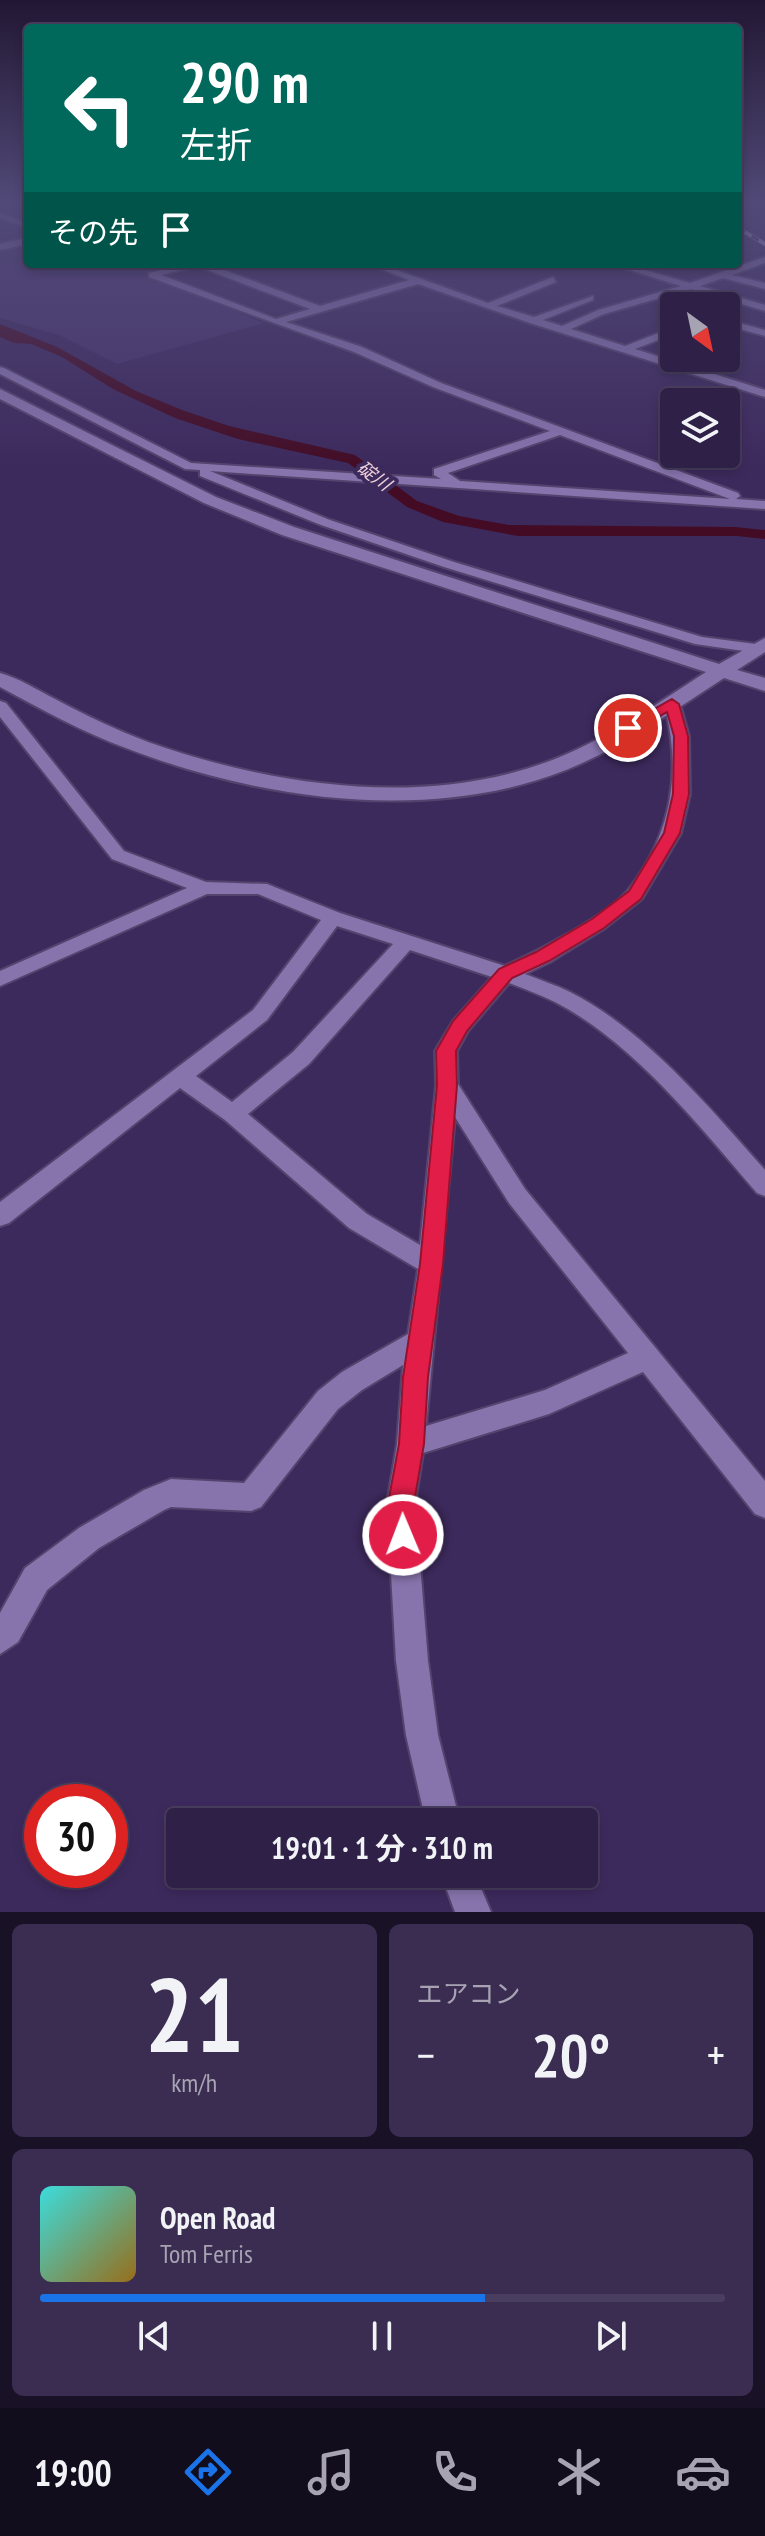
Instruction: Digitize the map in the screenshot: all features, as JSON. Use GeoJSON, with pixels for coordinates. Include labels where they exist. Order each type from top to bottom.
{"type":"FeatureCollection","features":[{"type":"Feature","properties":{"kind":"street"},"geometry":{"type":"LineString","coordinates":[[197,292],[276,322],[321,335],[558,432],[761,505]]}},
{"type":"Feature","properties":{"kind":"street"},"geometry":{"type":"LineString","coordinates":[[274,292],[319,309]]}},
{"type":"Feature","properties":{"kind":"street"},"geometry":{"type":"LineString","coordinates":[[276,322],[377,292]]}},
{"type":"Feature","properties":{"kind":"street"},"geometry":{"type":"LineString","coordinates":[[452,292],[765,394]]}},
{"type":"Feature","properties":{"kind":"street"},"geometry":{"type":"LineString","coordinates":[[488,306],[522,292]]}},
{"type":"Feature","properties":{"kind":"street"},"geometry":{"type":"LineString","coordinates":[[562,330],[601,312],[671,292]]}},
{"type":"Feature","properties":{"kind":"street"},"geometry":{"type":"LineString","coordinates":[[708,292],[765,308]]}},
{"type":"Feature","properties":{"kind":"street"},"geometry":{"type":"LineString","coordinates":[[533,321],[590,298]]}},
{"type":"Feature","properties":{"kind":"street"},"geometry":{"type":"LineString","coordinates":[[740,326],[765,333]]}},
{"type":"Feature","properties":{"kind":"street"},"geometry":{"type":"LineString","coordinates":[[625,350],[660,336]]}},
{"type":"Feature","properties":{"kind":"street"},"geometry":{"type":"LineString","coordinates":[[0,370],[189,466],[266,501],[350,533],[700,641],[762,646]]}},
{"type":"Feature","properties":{"kind":"street"},"geometry":{"type":"LineString","coordinates":[[747,388],[765,380]]}},
{"type":"Feature","properties":{"kind":"street"},"geometry":{"type":"LineString","coordinates":[[0,393],[210,500],[288,531],[765,685]]}},
{"type":"Feature","properties":{"kind":"street"},"geometry":{"type":"LineString","coordinates":[[458,486],[438,472],[558,432]]}},
{"type":"Feature","properties":{"kind":"street"},"geometry":{"type":"LineString","coordinates":[[189,466],[761,505]]}},
{"type":"Feature","properties":{"kind":"street"},"geometry":{"type":"LineString","coordinates":[[561,619],[580,604]]}},
{"type":"Feature","properties":{"kind":"street"},"geometry":{"type":"LineString","coordinates":[[0,679],[122,740],[259,780],[348,794],[443,793],[520,778],[585,752],[672,704],[762,646]]}},
{"type":"Feature","properties":{"kind":"street"},"geometry":{"type":"LineString","coordinates":[[440,1808],[422,1735],[412,1661],[401,1503],[411,1444],[415,1377],[431,1264],[447,1085],[446,1051],[460,1026],[506,974],[543,957],[598,923],[635,895],[672,833],[681,794],[681,736],[672,704]]}},
{"type":"Feature","properties":{"kind":"street"},"geometry":{"type":"LineString","coordinates":[[0,706],[109,848],[138,866],[204,888],[260,888],[333,918],[506,974],[563,997],[598,1019],[636,1050],[703,1115],[765,1186]]}},
{"type":"Feature","properties":{"kind":"street"},"geometry":{"type":"LineString","coordinates":[[0,979],[204,888]]}},
{"type":"Feature","properties":{"kind":"street"},"geometry":{"type":"LineString","coordinates":[[0,1216],[260,1015],[333,918]]}},
{"type":"Feature","properties":{"kind":"street"},"geometry":{"type":"LineString","coordinates":[[233,1114],[301,1058],[405,943]]}},
{"type":"Feature","properties":{"kind":"street"},"geometry":{"type":"LineString","coordinates":[[179,1076],[233,1114],[358,1221],[431,1264]]}},
{"type":"Feature","properties":{"kind":"street"},"geometry":{"type":"LineString","coordinates":[[447,1085],[517,1196],[765,1504]]}},
{"type":"Feature","properties":{"kind":"street"},"geometry":{"type":"LineString","coordinates":[[0,1638],[36,1579],[89,1538],[171,1493],[251,1497],[328,1400],[352,1381],[422,1340]]}},
{"type":"Feature","properties":{"kind":"street"},"geometry":{"type":"LineString","coordinates":[[411,1444],[549,1401],[648,1357]]}},
{"type":"Feature","properties":{"kind":"street"},"geometry":{"type":"LineString","coordinates":[[464,1888],[473,1912]]}},
{"type":"Feature","properties":{"kind":"shaded area"},"geometry":{"type":"Polygon","coordinates":[[[0,292],[188,292],[264,323],[117,364],[59,335],[0,318],[0,292]]]}},
{"type":"Feature","properties":{"kind":"water","name":"碇川"},"geometry":{"type":"Polygon","coordinates":[[[0,324],[57,347],[136,391],[182,410],[229,426],[355,455],[417,501],[459,516],[509,525],[735,527],[765,530],[765,539],[737,536],[518,536],[443,522],[407,507],[348,463],[238,439],[175,418],[113,389],[62,357],[31,344],[14,343],[0,337],[0,324]]]}},
{"type":"Feature","properties":{"kind":"route"},"geometry":{"type":"LineString","coordinates":[[403,1535],[401,1503],[411,1444],[415,1377],[431,1264],[447,1085],[446,1051],[460,1026],[506,974],[543,957],[598,923],[635,895],[672,833],[681,794],[682,758],[681,736],[672,704],[628,728]]}}]}
